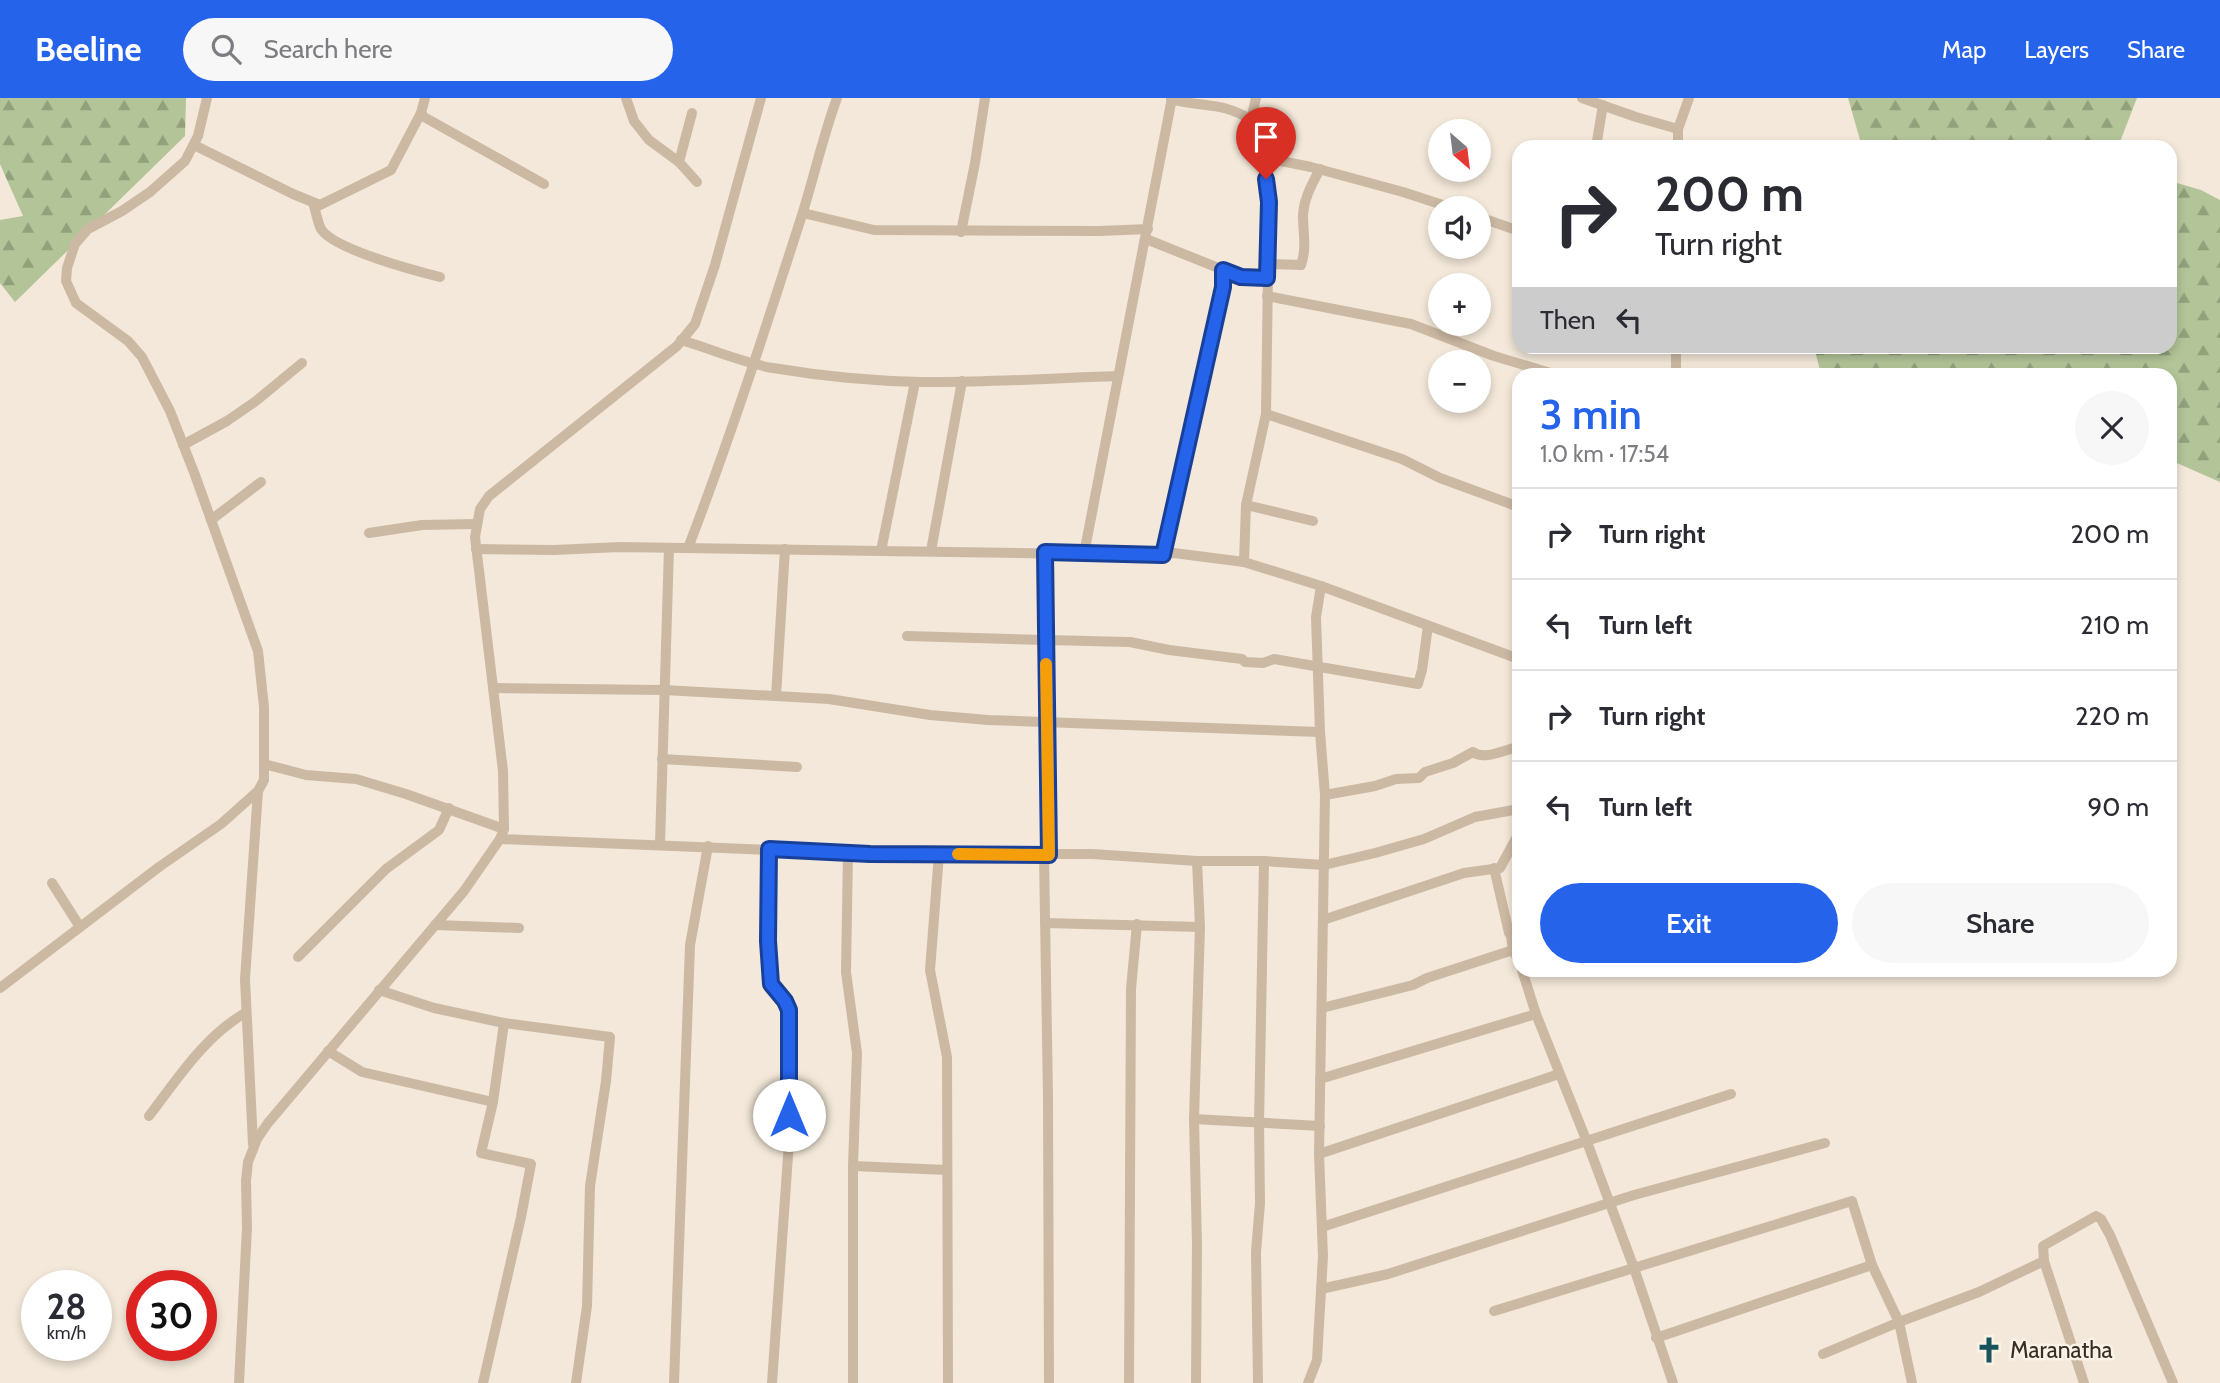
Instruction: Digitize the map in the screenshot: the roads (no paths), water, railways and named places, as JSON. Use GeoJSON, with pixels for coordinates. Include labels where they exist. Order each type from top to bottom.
{"type":"FeatureCollection","features":[{"type":"Feature","properties":{"kind":"street"},"geometry":{"type":"LineString","coordinates":[[0,988],[159,867],[221,824],[258,791],[264,780],[264,706],[258,651],[170,411],[142,357],[128,341],[76,303],[66,281],[67,268],[75,244],[88,229],[122,211],[161,184],[185,161],[198,136],[207,98]]}},
{"type":"Feature","properties":{"kind":"street"},"geometry":{"type":"LineString","coordinates":[[194,145],[320,205],[391,170],[421,113],[425,98]]}},
{"type":"Feature","properties":{"kind":"street"},"geometry":{"type":"LineString","coordinates":[[626,98],[634,121],[649,140],[679,162],[697,182]]}},
{"type":"Feature","properties":{"kind":"street"},"geometry":{"type":"LineString","coordinates":[[239,1383],[246,1181],[248,1162],[254,1147],[268,1123],[464,891],[502,834],[503,771],[476,549],[476,524],[480,509],[489,496],[656,363],[695,324],[715,265],[761,98]]}},
{"type":"Feature","properties":{"kind":"street"},"geometry":{"type":"LineString","coordinates":[[688,548],[715,479],[803,213],[837,98]]}},
{"type":"Feature","properties":{"kind":"street"},"geometry":{"type":"LineString","coordinates":[[961,232],[985,98]]}},
{"type":"Feature","properties":{"kind":"street"},"geometry":{"type":"LineString","coordinates":[[1256,98],[1251,120],[1252,141],[1264,155],[1428,200]]}},
{"type":"Feature","properties":{"kind":"street"},"geometry":{"type":"LineString","coordinates":[[1582,98],[1678,130]]}},
{"type":"Feature","properties":{"kind":"street"},"geometry":{"type":"LineString","coordinates":[[1678,140],[1678,130],[1689,98]]}},
{"type":"Feature","properties":{"kind":"street"},"geometry":{"type":"LineString","coordinates":[[1084,554],[1172,99],[1194,105],[1228,108],[1251,120]]}},
{"type":"Feature","properties":{"kind":"street"},"geometry":{"type":"LineString","coordinates":[[1597,140],[1603,105]]}},
{"type":"Feature","properties":{"kind":"street"},"geometry":{"type":"LineString","coordinates":[[421,113],[544,184]]}},
{"type":"Feature","properties":{"kind":"street"},"geometry":{"type":"LineString","coordinates":[[679,162],[692,113]]}},
{"type":"Feature","properties":{"kind":"street"},"geometry":{"type":"LineString","coordinates":[[1244,562],[1246,505],[1266,414],[1269,202],[1264,155]]}},
{"type":"Feature","properties":{"kind":"street"},"geometry":{"type":"LineString","coordinates":[[1267,264],[1301,265],[1305,253],[1303,215],[1306,196],[1320,169]]}},
{"type":"Feature","properties":{"kind":"street"},"geometry":{"type":"LineString","coordinates":[[313,203],[322,230],[340,244],[409,269],[440,277]]}},
{"type":"Feature","properties":{"kind":"street"},"geometry":{"type":"LineString","coordinates":[[803,213],[874,230],[1147,234],[1241,277],[1267,278]]}},
{"type":"Feature","properties":{"kind":"street"},"geometry":{"type":"LineString","coordinates":[[1491,222],[1512,229]]}},
{"type":"Feature","properties":{"kind":"street"},"geometry":{"type":"LineString","coordinates":[[1163,555],[1223,287],[1223,270]]}},
{"type":"Feature","properties":{"kind":"street"},"geometry":{"type":"LineString","coordinates":[[1267,296],[1411,324],[1494,356],[1534,368]]}},
{"type":"Feature","properties":{"kind":"street"},"geometry":{"type":"LineString","coordinates":[[681,340],[753,364],[816,374],[915,382],[1118,376]]}},
{"type":"Feature","properties":{"kind":"street"},"geometry":{"type":"LineString","coordinates":[[183,445],[227,421],[302,363]]}},
{"type":"Feature","properties":{"kind":"street"},"geometry":{"type":"LineString","coordinates":[[931,551],[962,381]]}},
{"type":"Feature","properties":{"kind":"street"},"geometry":{"type":"LineString","coordinates":[[881,551],[915,382]]}},
{"type":"Feature","properties":{"kind":"street"},"geometry":{"type":"LineString","coordinates":[[1266,414],[1402,460],[1440,478],[1512,504]]}},
{"type":"Feature","properties":{"kind":"street"},"geometry":{"type":"LineString","coordinates":[[211,520],[261,482]]}},
{"type":"Feature","properties":{"kind":"street"},"geometry":{"type":"LineString","coordinates":[[1246,505],[1313,521]]}},
{"type":"Feature","properties":{"kind":"street"},"geometry":{"type":"LineString","coordinates":[[369,533],[422,526],[476,524]]}},
{"type":"Feature","properties":{"kind":"street"},"geometry":{"type":"LineString","coordinates":[[660,844],[669,548]]}},
{"type":"Feature","properties":{"kind":"street"},"geometry":{"type":"LineString","coordinates":[[476,549],[688,548],[1174,554],[1244,562],[1321,586],[1512,656]]}},
{"type":"Feature","properties":{"kind":"street"},"geometry":{"type":"LineString","coordinates":[[776,696],[785,549]]}},
{"type":"Feature","properties":{"kind":"street"},"geometry":{"type":"LineString","coordinates":[[1045,552],[1049,1383]]}},
{"type":"Feature","properties":{"kind":"street"},"geometry":{"type":"LineString","coordinates":[[1308,1383],[1317,1360],[1321,1289],[1319,1154],[1325,795],[1316,617],[1321,586]]}},
{"type":"Feature","properties":{"kind":"street"},"geometry":{"type":"LineString","coordinates":[[906,636],[1130,642],[1242,659],[1245,662],[1263,663],[1274,659],[1418,684],[1428,626]]}},
{"type":"Feature","properties":{"kind":"street"},"geometry":{"type":"LineString","coordinates":[[493,688],[664,690],[829,699],[930,715],[1320,732]]}},
{"type":"Feature","properties":{"kind":"street"},"geometry":{"type":"LineString","coordinates":[[1325,795],[1375,786],[1396,779],[1419,778],[1424,772],[1453,763],[1473,752],[1482,756],[1512,749]]}},
{"type":"Feature","properties":{"kind":"street"},"geometry":{"type":"LineString","coordinates":[[662,759],[797,767]]}},
{"type":"Feature","properties":{"kind":"street"},"geometry":{"type":"LineString","coordinates":[[264,764],[306,775],[356,779],[449,808],[514,841],[849,852],[1092,854],[1324,865],[1424,839],[1475,817],[1512,810]]}},
{"type":"Feature","properties":{"kind":"street"},"geometry":{"type":"LineString","coordinates":[[254,1147],[245,979],[258,791]]}},
{"type":"Feature","properties":{"kind":"street"},"geometry":{"type":"LineString","coordinates":[[298,957],[386,870],[439,830],[449,808]]}},
{"type":"Feature","properties":{"kind":"street"},"geometry":{"type":"LineString","coordinates":[[674,1383],[690,945],[708,846]]}},
{"type":"Feature","properties":{"kind":"street"},"geometry":{"type":"LineString","coordinates":[[769,849],[768,941],[771,984],[789,1010],[789,1142],[772,1383]]}},
{"type":"Feature","properties":{"kind":"street"},"geometry":{"type":"LineString","coordinates":[[1323,920],[1446,878],[1500,869],[1512,849]]}},
{"type":"Feature","properties":{"kind":"street"},"geometry":{"type":"LineString","coordinates":[[849,852],[846,972],[857,1053],[853,1166],[853,1383]]}},
{"type":"Feature","properties":{"kind":"street"},"geometry":{"type":"LineString","coordinates":[[939,854],[930,970],[947,1057],[950,1331],[948,1383]]}},
{"type":"Feature","properties":{"kind":"street"},"geometry":{"type":"LineString","coordinates":[[1196,1383],[1194,1119],[1200,927],[1197,861]]}},
{"type":"Feature","properties":{"kind":"street"},"geometry":{"type":"LineString","coordinates":[[1258,1383],[1256,1252],[1260,1203],[1264,861]]}},
{"type":"Feature","properties":{"kind":"street"},"geometry":{"type":"LineString","coordinates":[[1494,868],[1512,943]]}},
{"type":"Feature","properties":{"kind":"street"},"geometry":{"type":"LineString","coordinates":[[52,883],[80,927]]}},
{"type":"Feature","properties":{"kind":"street"},"geometry":{"type":"LineString","coordinates":[[1045,923],[1200,927]]}},
{"type":"Feature","properties":{"kind":"street"},"geometry":{"type":"LineString","coordinates":[[1129,1383],[1130,989],[1137,924]]}},
{"type":"Feature","properties":{"kind":"street"},"geometry":{"type":"LineString","coordinates":[[435,925],[519,928]]}},
{"type":"Feature","properties":{"kind":"street"},"geometry":{"type":"LineString","coordinates":[[1322,1008],[1413,985],[1512,950]]}},
{"type":"Feature","properties":{"kind":"street"},"geometry":{"type":"LineString","coordinates":[[1524,977],[1535,1014],[1634,1268],[1673,1383]]}},
{"type":"Feature","properties":{"kind":"street"},"geometry":{"type":"LineString","coordinates":[[379,990],[434,1008],[504,1023],[610,1037],[607,1081],[590,1186],[587,1306],[576,1383]]}},
{"type":"Feature","properties":{"kind":"street"},"geometry":{"type":"LineString","coordinates":[[149,1116],[193,1058],[225,1024],[246,1013]]}},
{"type":"Feature","properties":{"kind":"street"},"geometry":{"type":"LineString","coordinates":[[1321,1079],[1535,1014]]}},
{"type":"Feature","properties":{"kind":"street"},"geometry":{"type":"LineString","coordinates":[[483,1383],[531,1164],[481,1153],[493,1102],[504,1023]]}},
{"type":"Feature","properties":{"kind":"street"},"geometry":{"type":"LineString","coordinates":[[328,1051],[362,1072],[493,1102]]}},
{"type":"Feature","properties":{"kind":"street"},"geometry":{"type":"LineString","coordinates":[[1319,1154],[1559,1074]]}},
{"type":"Feature","properties":{"kind":"street"},"geometry":{"type":"LineString","coordinates":[[1322,1227],[1731,1094]]}},
{"type":"Feature","properties":{"kind":"street"},"geometry":{"type":"LineString","coordinates":[[1194,1119],[1320,1126]]}},
{"type":"Feature","properties":{"kind":"street"},"geometry":{"type":"LineString","coordinates":[[1321,1289],[1388,1274],[1609,1203],[1825,1143]]}},
{"type":"Feature","properties":{"kind":"street"},"geometry":{"type":"LineString","coordinates":[[853,1166],[947,1170]]}},
{"type":"Feature","properties":{"kind":"street"},"geometry":{"type":"LineString","coordinates":[[1494,1311],[1852,1201],[1872,1265],[1899,1322],[1912,1383]]}},
{"type":"Feature","properties":{"kind":"street"},"geometry":{"type":"LineString","coordinates":[[2084,1383],[2044,1261],[2043,1245],[2096,1216],[2101,1219],[2110,1235],[2173,1383]]}},
{"type":"Feature","properties":{"kind":"street"},"geometry":{"type":"LineString","coordinates":[[1823,1354],[1979,1292],[2044,1261]]}},
{"type":"Feature","properties":{"kind":"street"},"geometry":{"type":"LineString","coordinates":[[1656,1338],[1872,1265]]}},
{"type":"Feature","properties":{"kind":"place","name":"Maranatha"},"geometry":{"type":"Point","coordinates":[1989,1350]}}]}
